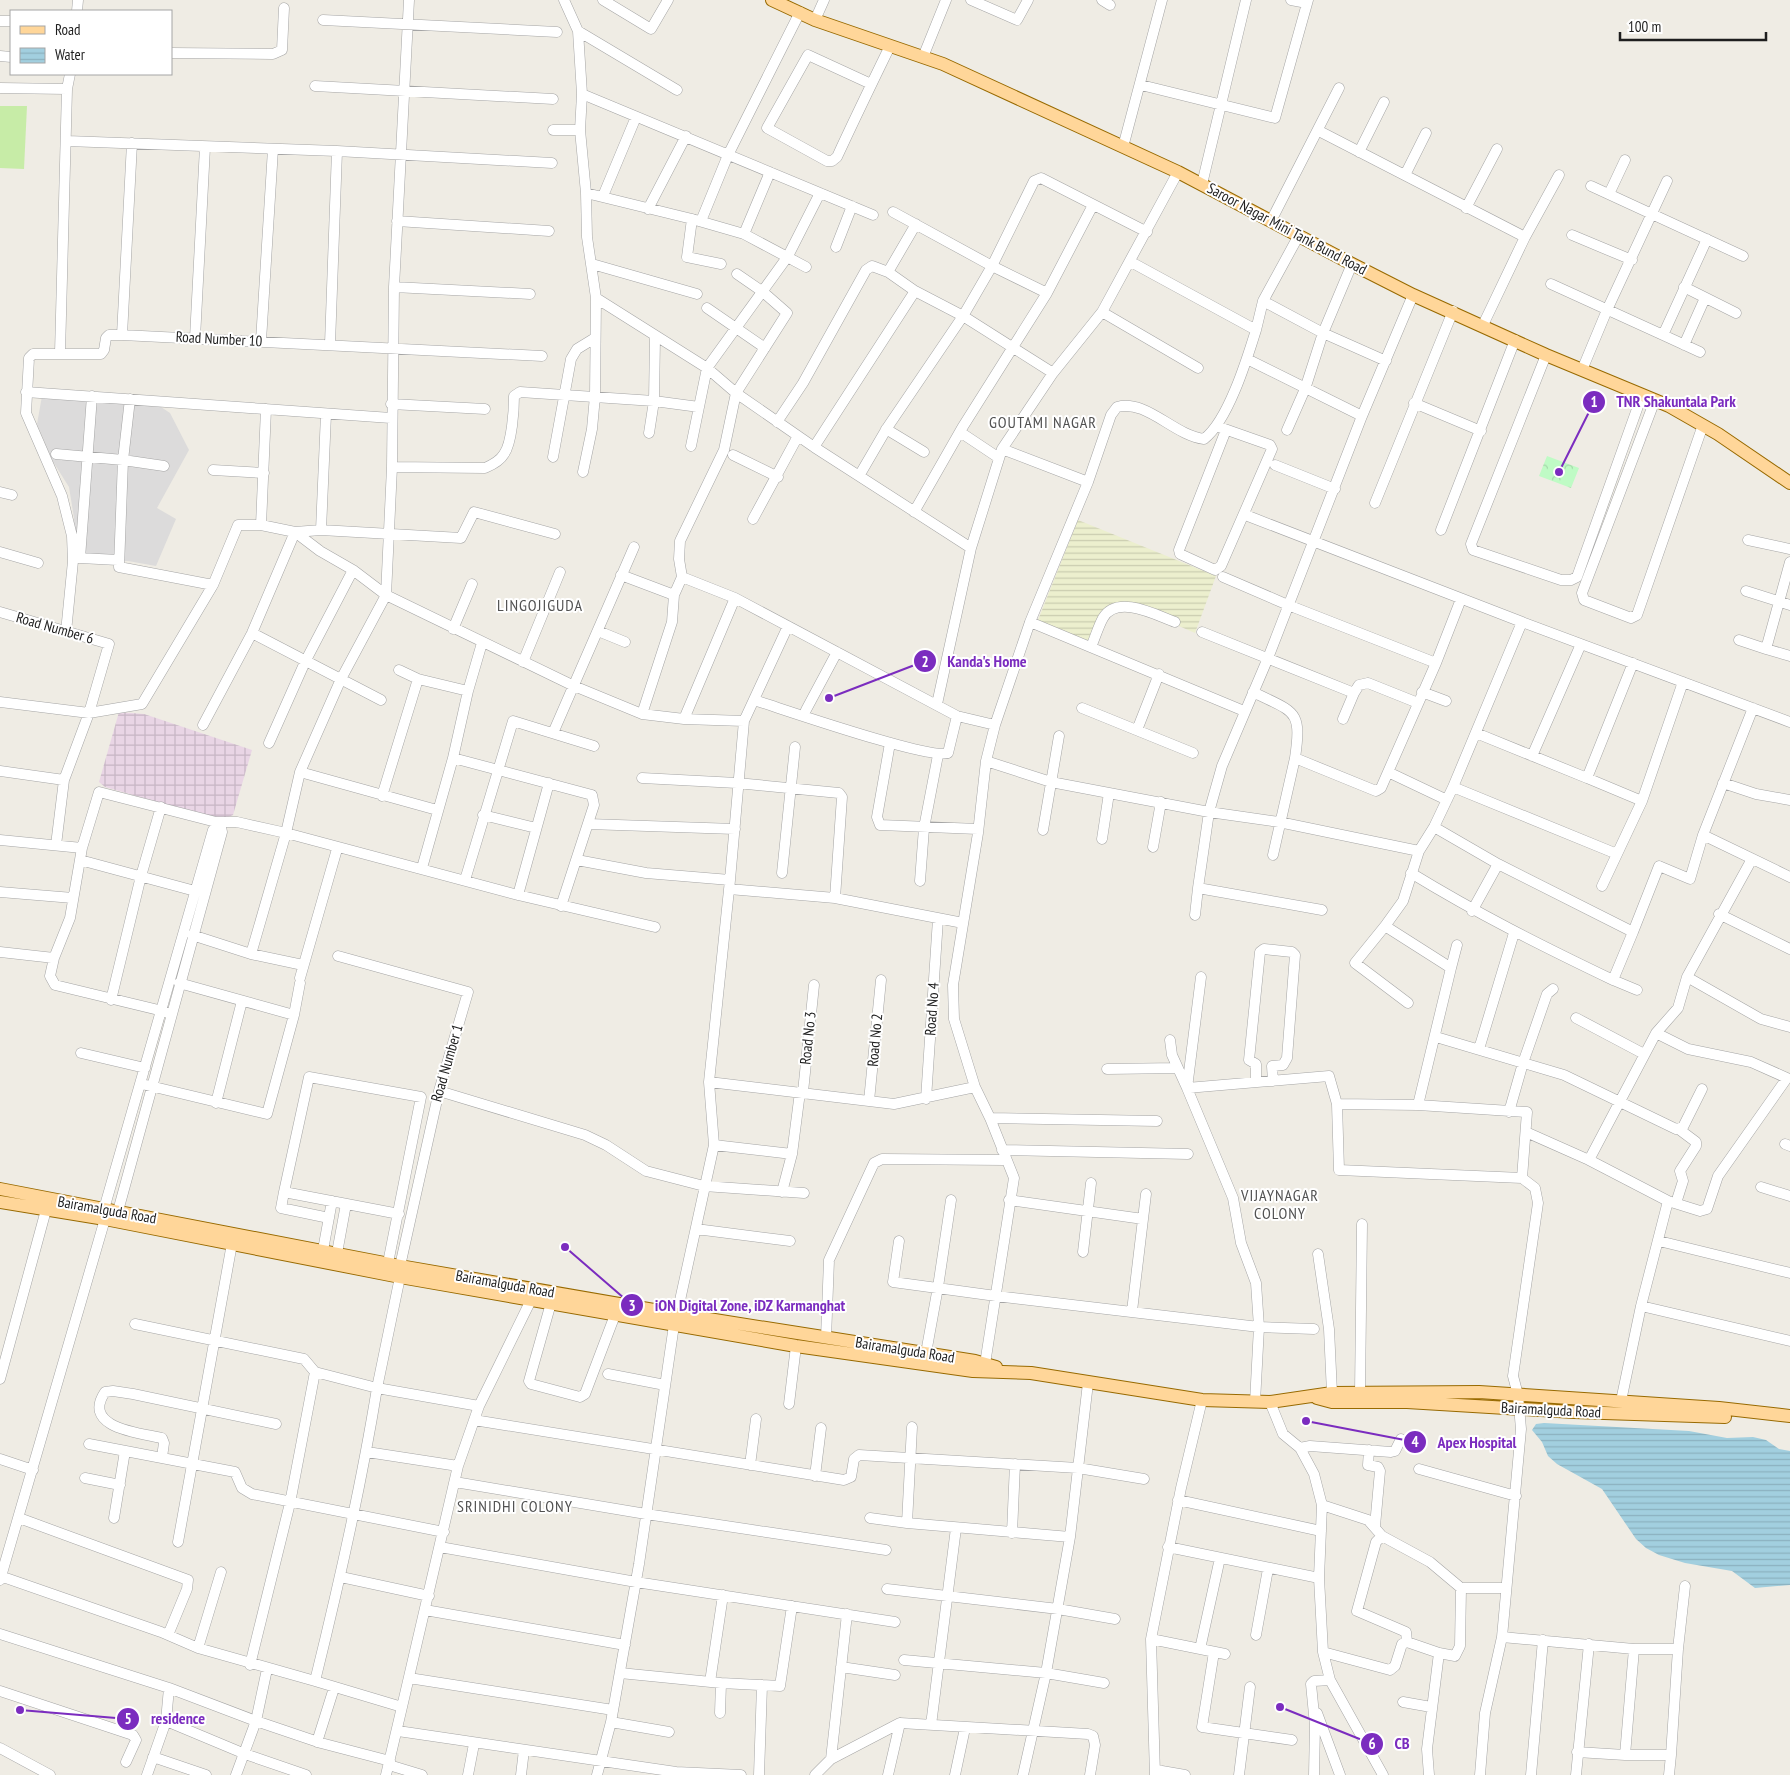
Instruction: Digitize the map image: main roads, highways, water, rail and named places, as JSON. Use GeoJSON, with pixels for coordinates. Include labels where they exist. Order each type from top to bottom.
{"type":"FeatureCollection","features":[{"type":"Feature","properties":{"kind":"main road","name":"Saroor Nagar Mini Tank Bund Road"},"geometry":{"type":"LineString","coordinates":[[772,0],[815,20],[923,57],[960,72],[1178,172],[1413,294],[1546,355],[1655,400],[1703,425],[1790,483]]}},
{"type":"Feature","properties":{"kind":"main road","name":"Bairamalguda Road"},"geometry":{"type":"LineString","coordinates":[[0,1188],[104,1214],[676,1320],[796,1346],[973,1372],[1011,1372]]}},
{"type":"Feature","properties":{"kind":"main road","name":"Bairamalguda Road"},"geometry":{"type":"LineString","coordinates":[[0,1202],[46,1210],[104,1214],[118,1211],[232,1239],[323,1250],[531,1300],[615,1315],[676,1320],[826,1338],[926,1353],[985,1364],[1011,1372],[1202,1400],[1270,1402],[1332,1393],[1469,1392],[1518,1395],[1574,1405],[1718,1416],[1790,1424]]}},
{"type":"Feature","properties":{"kind":"main road","name":"Bairamalguda Road"},"geometry":{"type":"LineString","coordinates":[[1313,1397],[1332,1402],[1406,1402],[1520,1408],[1621,1401],[1718,1408],[1790,1416]]}},
{"type":"Feature","properties":{"kind":"water"},"geometry":{"type":"Polygon","coordinates":[[[1536,1424],[1689,1431],[1727,1438],[1753,1437],[1766,1440],[1779,1449],[1790,1451],[1790,1585],[1755,1588],[1732,1571],[1685,1563],[1659,1555],[1646,1548],[1636,1539],[1602,1489],[1557,1464],[1548,1456],[1542,1442],[1532,1430],[1536,1424]]]}},
{"type":"Feature","properties":{"kind":"place","name":"TNR Shakuntala Park"},"geometry":{"type":"Point","coordinates":[1559,472]}},
{"type":"Feature","properties":{"kind":"place","name":"Kanda's Home"},"geometry":{"type":"Point","coordinates":[829,698]}},
{"type":"Feature","properties":{"kind":"place","name":"iON Digital Zone, iDZ Karmanghat"},"geometry":{"type":"Point","coordinates":[565,1247]}},
{"type":"Feature","properties":{"kind":"place","name":"Apex Hospital"},"geometry":{"type":"Point","coordinates":[1306,1421]}},
{"type":"Feature","properties":{"kind":"place","name":"CB"},"geometry":{"type":"Point","coordinates":[1280,1707]}},
{"type":"Feature","properties":{"kind":"place","name":"residence"},"geometry":{"type":"Point","coordinates":[20,1710]}},
{"type":"Feature","properties":{"kind":"district","name":"GOUTAMI NAGAR"},"geometry":{"type":"Point","coordinates":[1043,422]}},
{"type":"Feature","properties":{"kind":"district","name":"LINGOJIGUDA"},"geometry":{"type":"Point","coordinates":[540,605]}},
{"type":"Feature","properties":{"kind":"district","name":"VIJAYNAGAR COLONY"},"geometry":{"type":"Point","coordinates":[1280,1204]}},
{"type":"Feature","properties":{"kind":"district","name":"SRINIDHI COLONY"},"geometry":{"type":"Point","coordinates":[515,1506]}}]}
